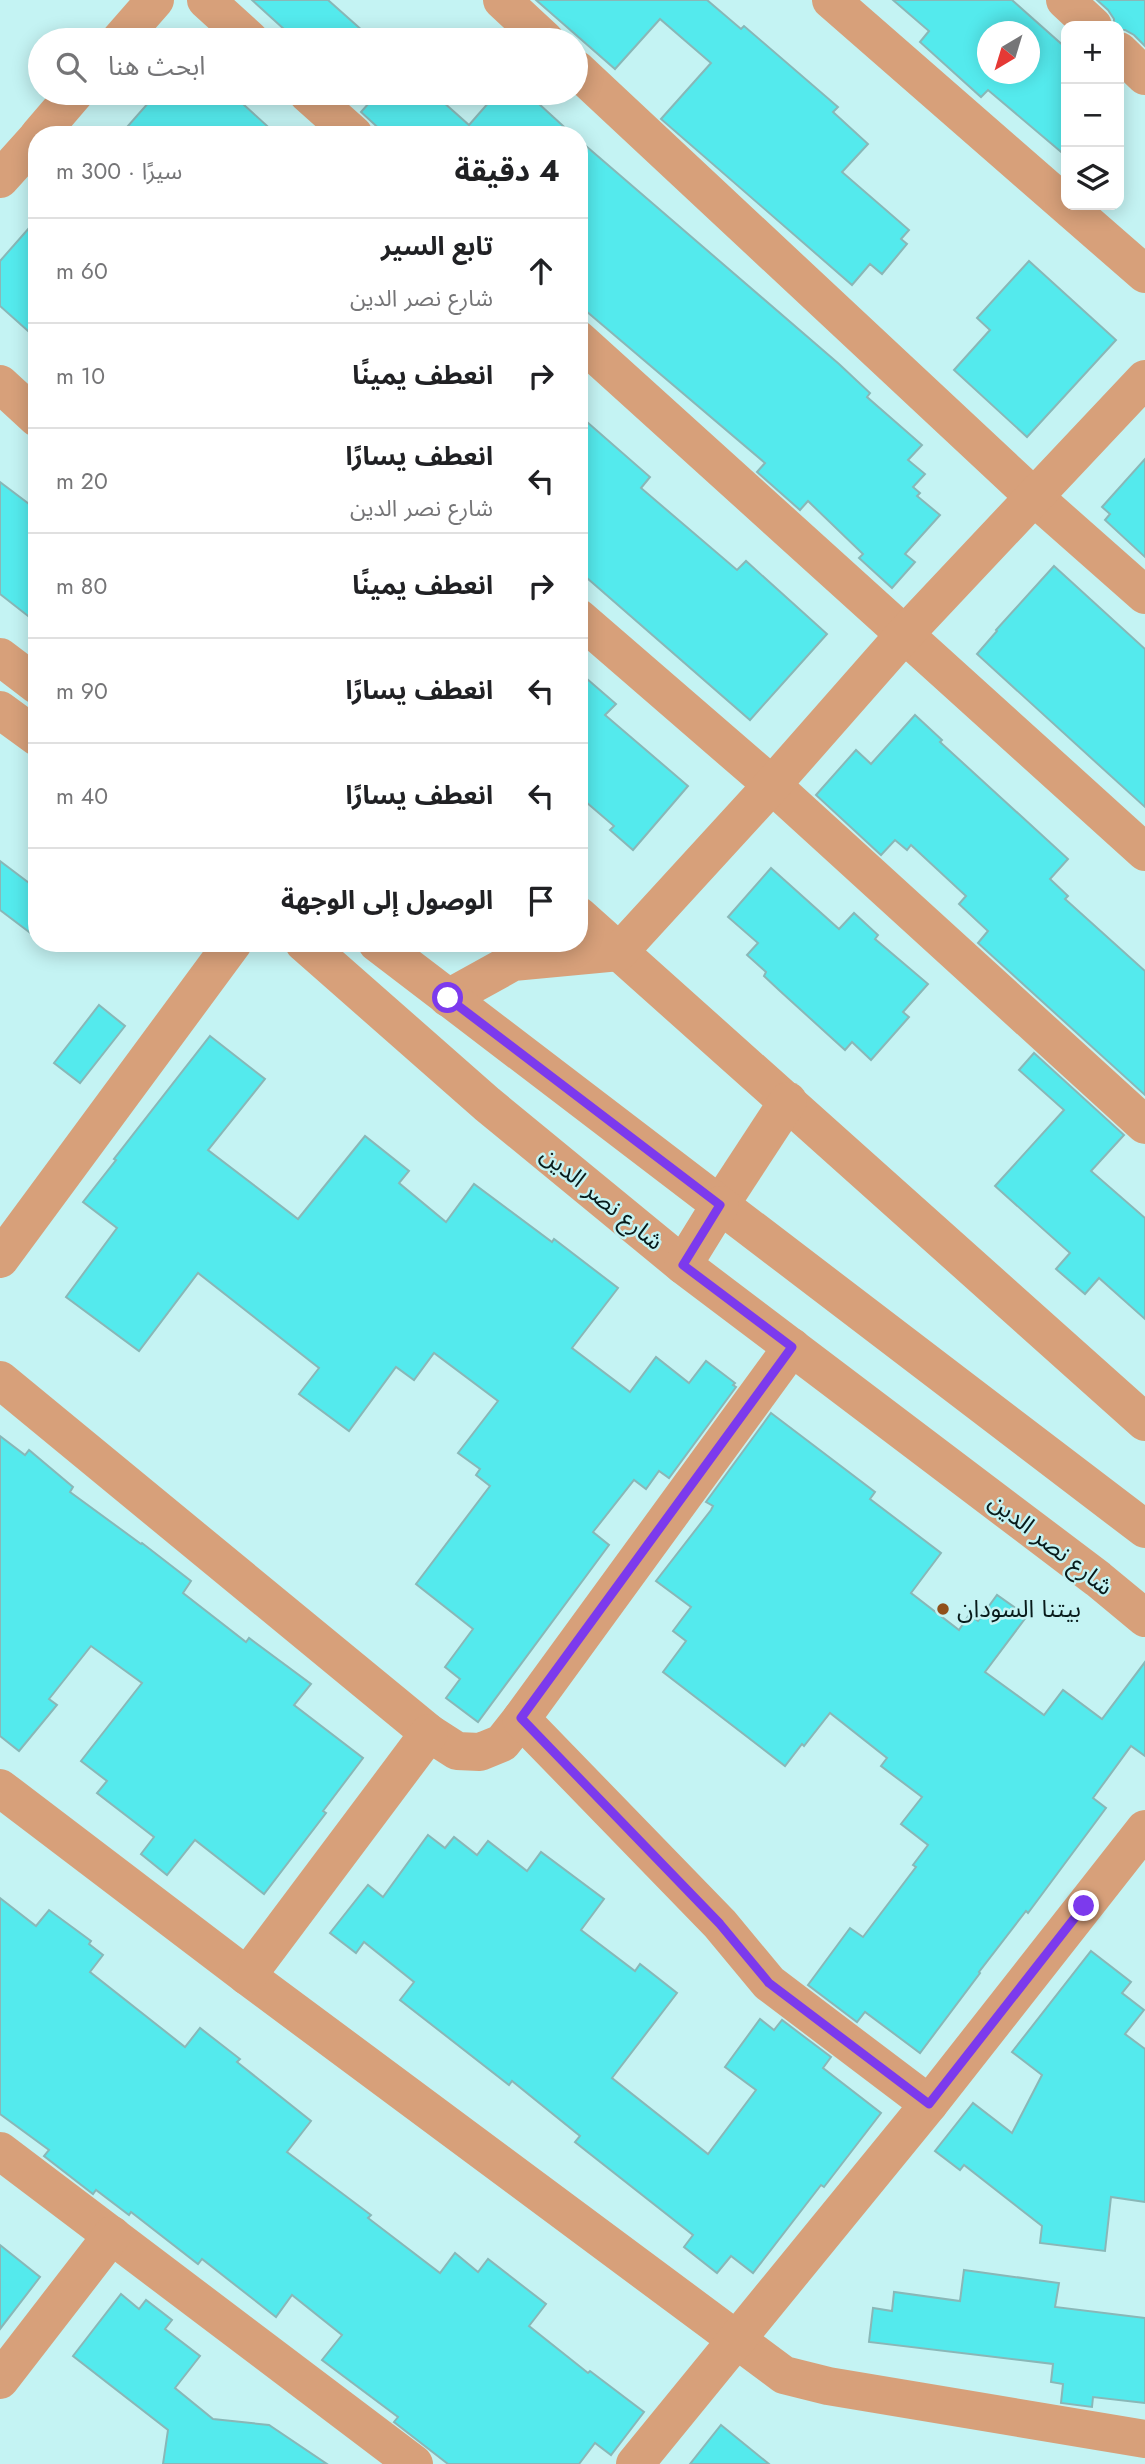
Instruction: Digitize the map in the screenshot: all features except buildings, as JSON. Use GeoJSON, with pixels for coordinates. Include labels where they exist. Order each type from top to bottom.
{"type":"FeatureCollection","features":[{"type":"Feature","properties":{"kind":"street"},"geometry":{"type":"LineString","coordinates":[[130,28],[155,0]]}},
{"type":"Feature","properties":{"kind":"street"},"geometry":{"type":"LineString","coordinates":[[206,0],[237,28]]}},
{"type":"Feature","properties":{"kind":"street"},"geometry":{"type":"LineString","coordinates":[[502,0],[532,28]]}},
{"type":"Feature","properties":{"kind":"street"},"geometry":{"type":"LineString","coordinates":[[831,0],[1145,274]]}},
{"type":"Feature","properties":{"kind":"street"},"geometry":{"type":"LineString","coordinates":[[1065,0],[1088,21]]}},
{"type":"Feature","properties":{"kind":"street"},"geometry":{"type":"LineString","coordinates":[[1124,56],[1145,76]]}},
{"type":"Feature","properties":{"kind":"street"},"geometry":{"type":"LineString","coordinates":[[588,80],[1034,497],[1145,595]]}},
{"type":"Feature","properties":{"kind":"street"},"geometry":{"type":"LineString","coordinates":[[48,126],[65,105]]}},
{"type":"Feature","properties":{"kind":"street"},"geometry":{"type":"LineString","coordinates":[[320,105],[344,126]]}},
{"type":"Feature","properties":{"kind":"street"},"geometry":{"type":"LineString","coordinates":[[0,179],[28,149]]}},
{"type":"Feature","properties":{"kind":"street"},"geometry":{"type":"LineString","coordinates":[[588,348],[1145,852]]}},
{"type":"Feature","properties":{"kind":"street"},"geometry":{"type":"LineString","coordinates":[[448,998],[513,962],[620,952],[904,635],[1145,379]]}},
{"type":"Feature","properties":{"kind":"street"},"geometry":{"type":"LineString","coordinates":[[0,384],[28,410]]}},
{"type":"Feature","properties":{"kind":"street"},"geometry":{"type":"LineString","coordinates":[[588,626],[772,785],[1145,1125]]}},
{"type":"Feature","properties":{"kind":"street"},"geometry":{"type":"LineString","coordinates":[[0,657],[28,678]]}},
{"type":"Feature","properties":{"kind":"street"},"geometry":{"type":"LineString","coordinates":[[0,710],[28,730]]}},
{"type":"Feature","properties":{"kind":"street"},"geometry":{"type":"LineString","coordinates":[[588,924],[1145,1423]]}},
{"type":"Feature","properties":{"kind":"street"},"geometry":{"type":"LineString","coordinates":[[0,1259],[226,952]]}},
{"type":"Feature","properties":{"kind":"street","name":"شارع نصر الدين"},"geometry":{"type":"LineString","coordinates":[[314,952],[487,1104],[683,1265],[1087,1570],[1145,1618]]}},
{"type":"Feature","properties":{"kind":"street"},"geometry":{"type":"LineString","coordinates":[[389,952],[1145,1529]]}},
{"type":"Feature","properties":{"kind":"street"},"geometry":{"type":"LineString","coordinates":[[683,1265],[788,1101]]}},
{"type":"Feature","properties":{"kind":"street"},"geometry":{"type":"LineString","coordinates":[[0,1380],[429,1733],[457,1752],[480,1752],[502,1743],[792,1347]]}},
{"type":"Feature","properties":{"kind":"street"},"geometry":{"type":"LineString","coordinates":[[521,1718],[720,1924],[769,1983],[929,2104]]}},
{"type":"Feature","properties":{"kind":"street"},"geometry":{"type":"LineString","coordinates":[[247,1976],[429,1733]]}},
{"type":"Feature","properties":{"kind":"street"},"geometry":{"type":"LineString","coordinates":[[0,1788],[247,1976],[784,2375],[828,2386],[1145,2440]]}},
{"type":"Feature","properties":{"kind":"street"},"geometry":{"type":"LineString","coordinates":[[635,2464],[929,2104],[1145,1829]]}},
{"type":"Feature","properties":{"kind":"street"},"geometry":{"type":"LineString","coordinates":[[0,2151],[411,2463]]}},
{"type":"Feature","properties":{"kind":"street"},"geometry":{"type":"LineString","coordinates":[[0,2380],[112,2235]]}},
{"type":"Feature","properties":{"kind":"place","name":"بيتنا السودان"},"geometry":{"type":"Point","coordinates":[943,1609]}},
{"type":"Feature","properties":{"kind":"route"},"geometry":{"type":"LineString","coordinates":[[448,998],[720,1205],[683,1265],[792,1347],[521,1718],[720,1924],[769,1983],[929,2104],[1084,1906]]}}]}
